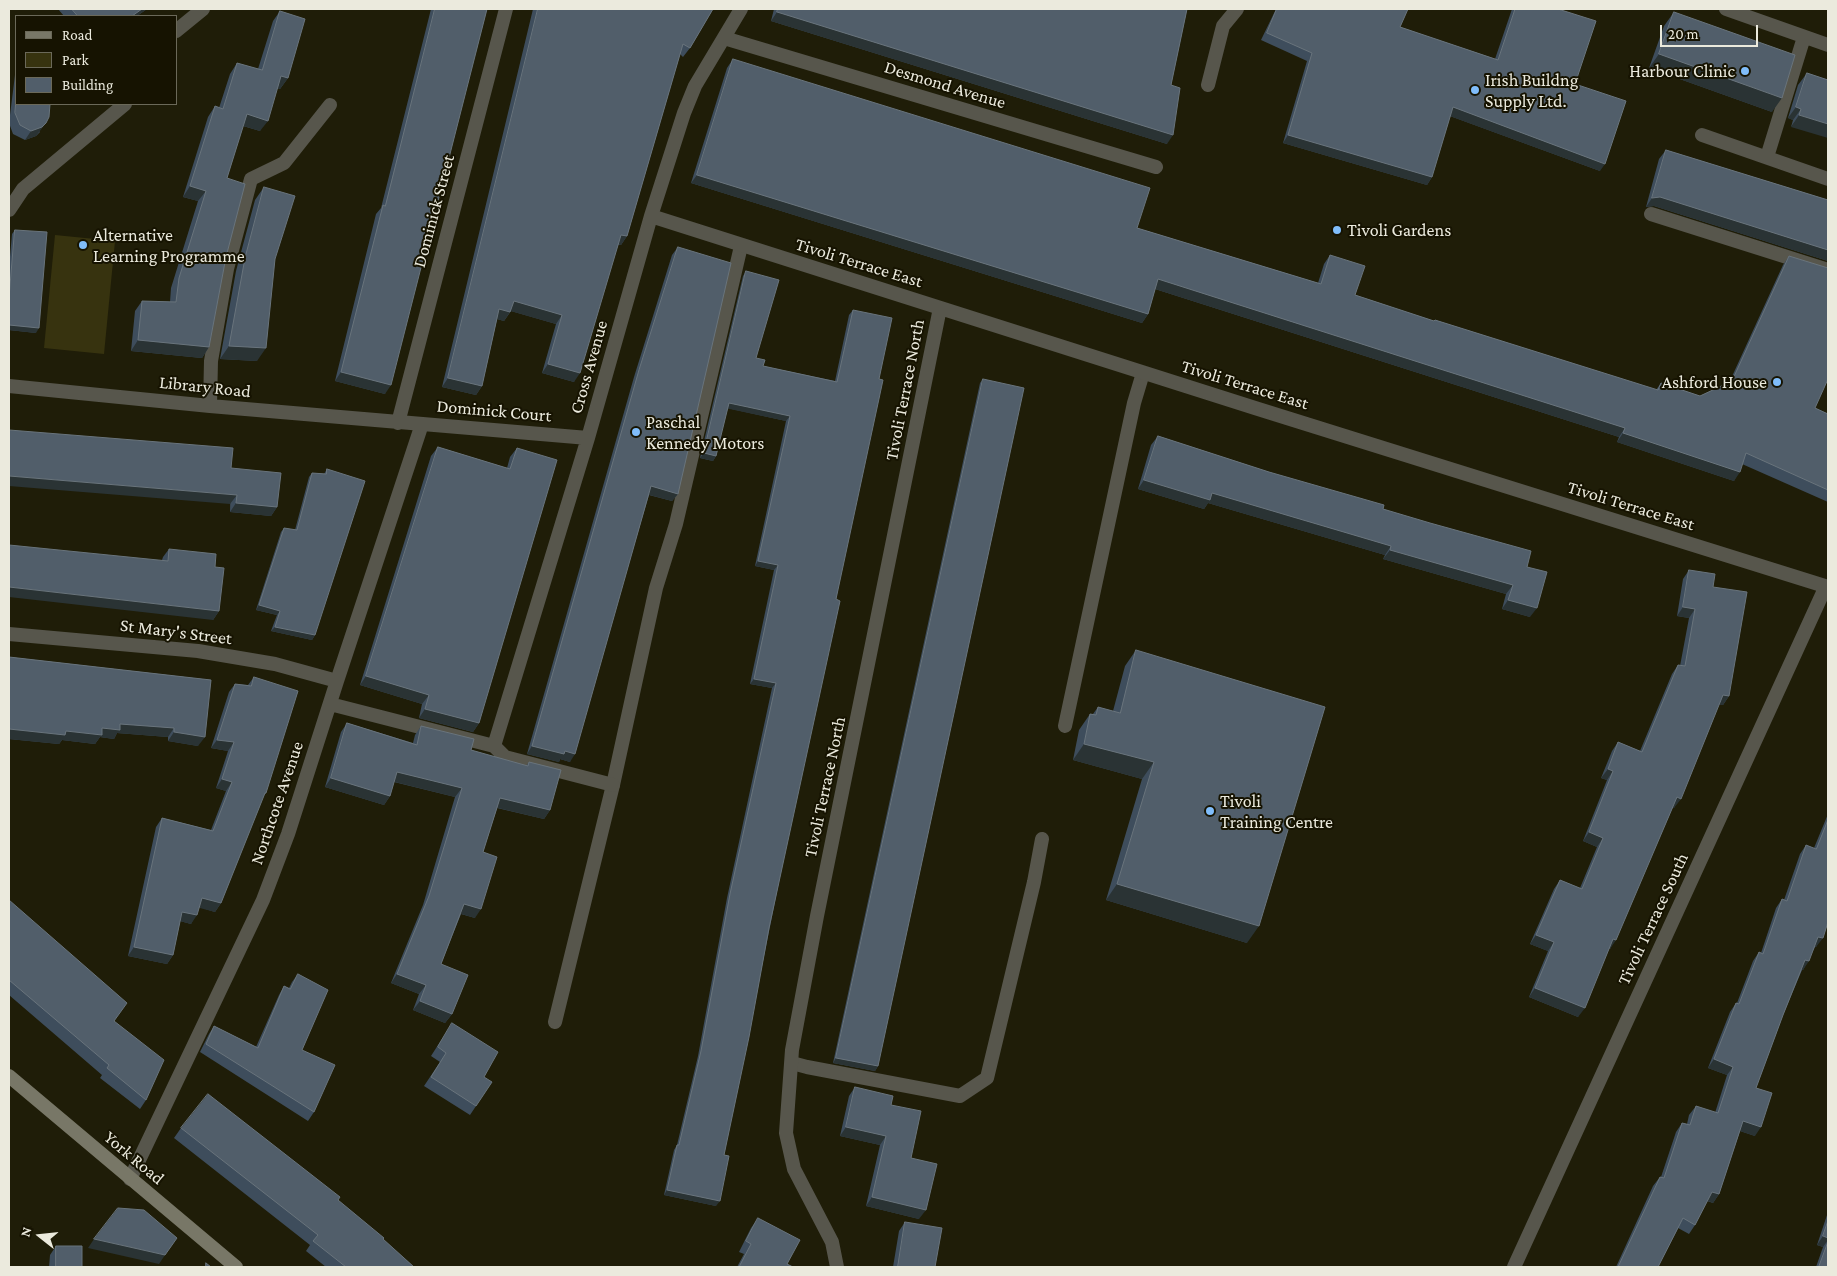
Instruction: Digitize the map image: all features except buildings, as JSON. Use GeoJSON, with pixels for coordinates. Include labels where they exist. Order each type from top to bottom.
{"type":"FeatureCollection","features":[{"type":"Feature","properties":{"kind":"main road","name":"York Road"},"geometry":{"type":"LineString","coordinates":[[9,1076],[236,1267]]}},
{"type":"Feature","properties":{"kind":"street"},"geometry":{"type":"LineString","coordinates":[[178,29],[204,9]]}},
{"type":"Feature","properties":{"kind":"street","name":"Dominick Street"},"geometry":{"type":"LineString","coordinates":[[398,423],[506,9]]}},
{"type":"Feature","properties":{"kind":"street"},"geometry":{"type":"LineString","coordinates":[[1208,85],[1223,26],[1237,9]]}},
{"type":"Feature","properties":{"kind":"street"},"geometry":{"type":"LineString","coordinates":[[1726,9],[1828,45]]}},
{"type":"Feature","properties":{"kind":"street","name":"Cross Avenue"},"geometry":{"type":"LineString","coordinates":[[494,746],[588,438],[651,216],[684,113],[695,86],[724,38],[736,11]]}},
{"type":"Feature","properties":{"kind":"street"},"geometry":{"type":"LineString","coordinates":[[1767,157],[1804,37]]}},
{"type":"Feature","properties":{"kind":"street","name":"Desmond Avenue"},"geometry":{"type":"LineString","coordinates":[[724,38],[1156,167]]}},
{"type":"Feature","properties":{"kind":"street"},"geometry":{"type":"LineString","coordinates":[[9,210],[23,189],[124,105]]}},
{"type":"Feature","properties":{"kind":"street"},"geometry":{"type":"LineString","coordinates":[[210,406],[211,360],[227,268],[251,178],[284,163],[330,105]]}},
{"type":"Feature","properties":{"kind":"street"},"geometry":{"type":"LineString","coordinates":[[1702,135],[1828,180]]}},
{"type":"Feature","properties":{"kind":"street"},"geometry":{"type":"LineString","coordinates":[[1652,214],[1828,270]]}},
{"type":"Feature","properties":{"kind":"street","name":"Tivoli Terrace East"},"geometry":{"type":"LineString","coordinates":[[651,216],[1143,373],[1827,587]]}},
{"type":"Feature","properties":{"kind":"street"},"geometry":{"type":"LineString","coordinates":[[555,1022],[613,785],[656,588],[681,506],[741,246]]}},
{"type":"Feature","properties":{"kind":"street","name":"Tivoli Terrace North"},"geometry":{"type":"LineString","coordinates":[[836,1267],[832,1242],[794,1169],[786,1133],[792,1050],[817,916],[940,308]]}},
{"type":"Feature","properties":{"kind":"street"},"geometry":{"type":"LineString","coordinates":[[1065,726],[1132,412],[1143,373]]}},
{"type":"Feature","properties":{"kind":"street","name":"Library Road"},"geometry":{"type":"LineString","coordinates":[[9,386],[398,423]]}},
{"type":"Feature","properties":{"kind":"street","name":"Dominick Court"},"geometry":{"type":"LineString","coordinates":[[398,423],[588,438]]}},
{"type":"Feature","properties":{"kind":"street","name":"Northcote Avenue"},"geometry":{"type":"LineString","coordinates":[[130,1179],[263,900],[288,834],[422,424]]}},
{"type":"Feature","properties":{"kind":"street","name":"Tivoli Terrace South"},"geometry":{"type":"LineString","coordinates":[[1514,1267],[1827,587]]}},
{"type":"Feature","properties":{"kind":"street","name":"St Mary's Street"},"geometry":{"type":"LineString","coordinates":[[9,634],[198,651],[275,664],[337,681]]}},
{"type":"Feature","properties":{"kind":"street"},"geometry":{"type":"LineString","coordinates":[[330,704],[494,746],[505,757],[613,785]]}},
{"type":"Feature","properties":{"kind":"street"},"geometry":{"type":"LineString","coordinates":[[792,1063],[960,1096],[987,1078],[1034,882],[1042,839]]}},
{"type":"Feature","properties":{"kind":"green space"},"geometry":{"type":"Polygon","coordinates":[[[55,235],[115,241],[104,354],[44,348],[55,235]]]}},
{"type":"Feature","properties":{"kind":"place","name":"Harbour Clinic"},"geometry":{"type":"Point","coordinates":[1745,71]}},
{"type":"Feature","properties":{"kind":"place","name":"Irish Buildng Supply Ltd."},"geometry":{"type":"Point","coordinates":[1475,90]}},
{"type":"Feature","properties":{"kind":"place","name":"Tivoli Gardens"},"geometry":{"type":"Point","coordinates":[1337,230]}},
{"type":"Feature","properties":{"kind":"place","name":"Alternative Learning Programme"},"geometry":{"type":"Point","coordinates":[83,245]}},
{"type":"Feature","properties":{"kind":"place","name":"Ashford House"},"geometry":{"type":"Point","coordinates":[1777,382]}},
{"type":"Feature","properties":{"kind":"place","name":"Paschal Kennedy Motors"},"geometry":{"type":"Point","coordinates":[636,432]}},
{"type":"Feature","properties":{"kind":"place","name":"Tivoli Training Centre"},"geometry":{"type":"Point","coordinates":[1210,811]}}]}
